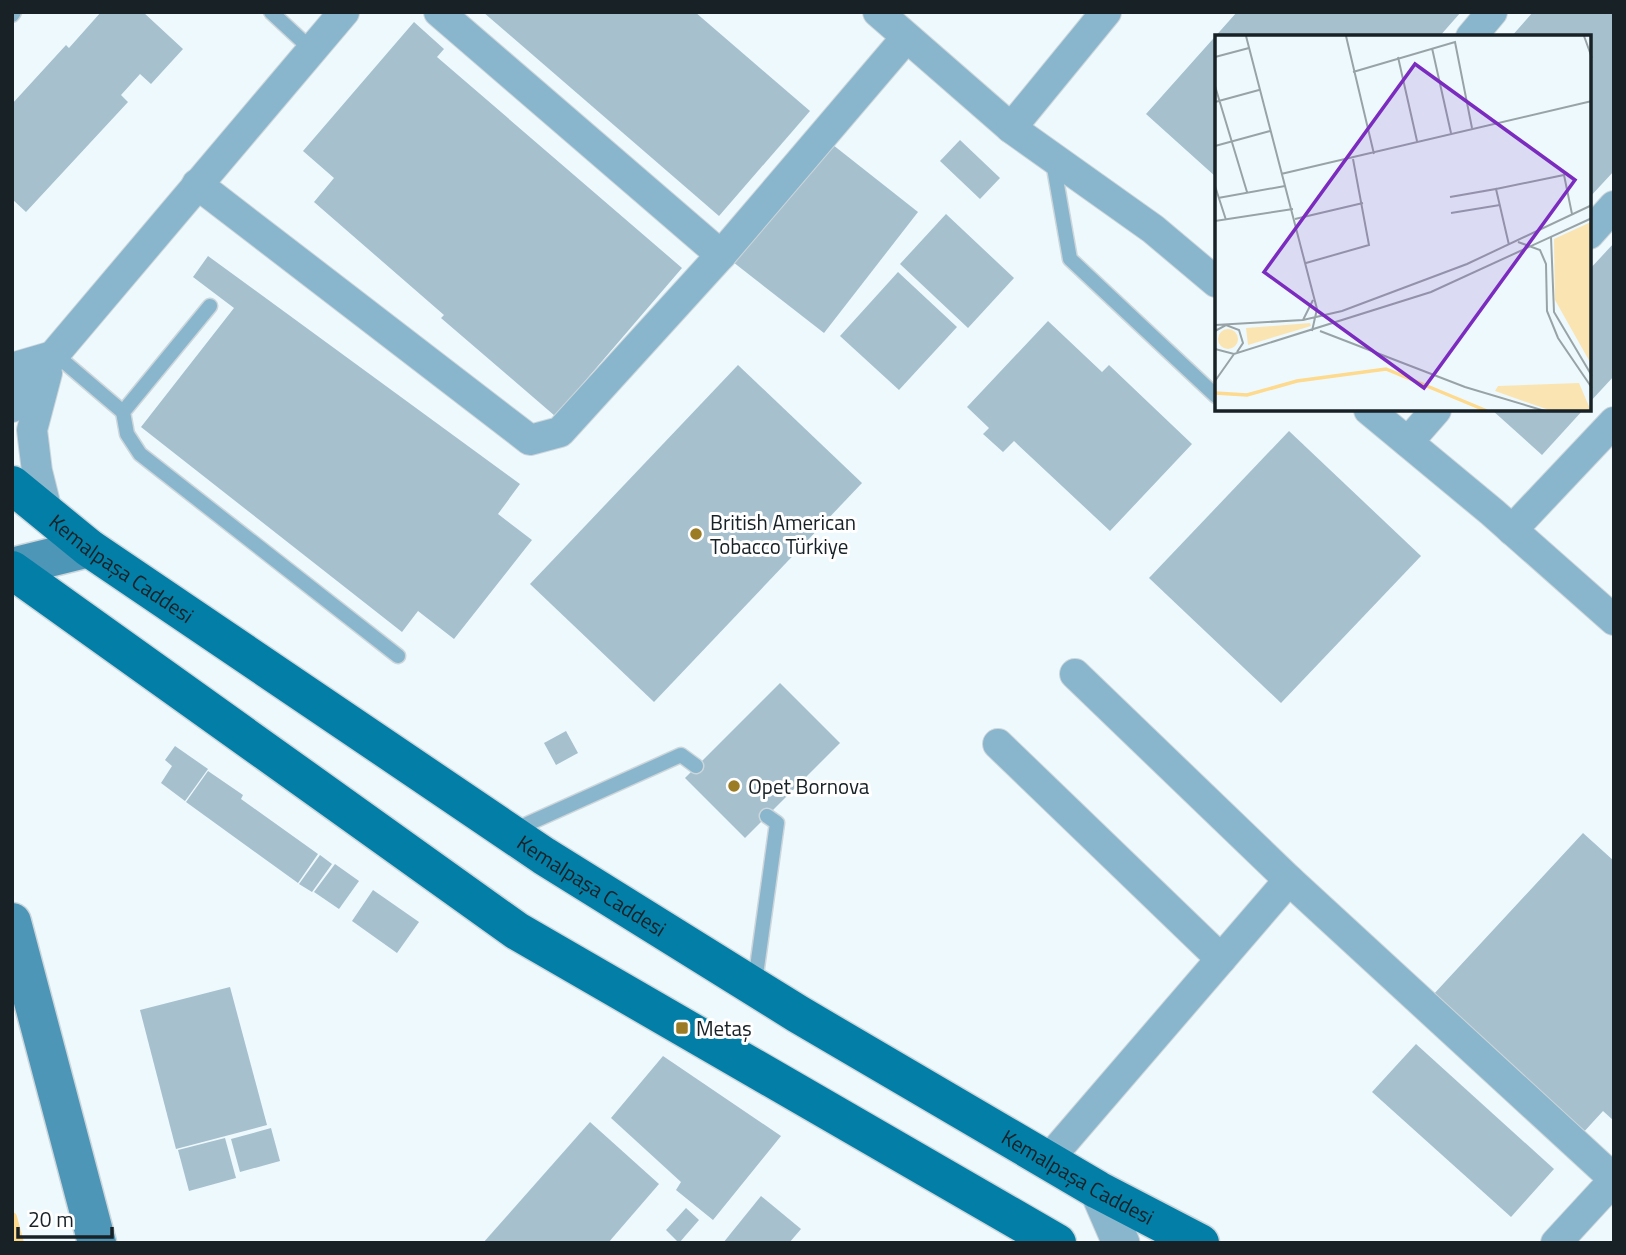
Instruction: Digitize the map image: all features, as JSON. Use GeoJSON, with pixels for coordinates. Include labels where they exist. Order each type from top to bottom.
{"type":"FeatureCollection","features":[{"type":"Feature","properties":{"kind":"main road","name":"Kemalpaşa Caddesi"},"geometry":{"type":"LineString","coordinates":[[12,485],[89,548],[509,832],[754,987],[1098,1190],[1200,1243]]}},
{"type":"Feature","properties":{"kind":"main road"},"geometry":{"type":"LineString","coordinates":[[12,568],[89,548]]}},
{"type":"Feature","properties":{"kind":"main road"},"geometry":{"type":"LineString","coordinates":[[12,568],[517,931],[1057,1243]]}},
{"type":"Feature","properties":{"kind":"main road"},"geometry":{"type":"LineString","coordinates":[[12,922],[97,1243]]}},
{"type":"Feature","properties":{"kind":"street"},"geometry":{"type":"LineString","coordinates":[[12,407],[344,12]]}},
{"type":"Feature","properties":{"kind":"street"},"geometry":{"type":"LineString","coordinates":[[439,12],[722,256]]}},
{"type":"Feature","properties":{"kind":"street"},"geometry":{"type":"LineString","coordinates":[[878,12],[1011,128],[1153,229],[1215,281]]}},
{"type":"Feature","properties":{"kind":"street"},"geometry":{"type":"LineString","coordinates":[[1011,128],[1106,12]]}},
{"type":"Feature","properties":{"kind":"street"},"geometry":{"type":"LineString","coordinates":[[1473,35],[1492,12]]}},
{"type":"Feature","properties":{"kind":"street"},"geometry":{"type":"LineString","coordinates":[[197,184],[530,440],[560,432],[722,256],[906,38]]}},
{"type":"Feature","properties":{"kind":"street"},"geometry":{"type":"LineString","coordinates":[[1591,232],[1614,206]]}},
{"type":"Feature","properties":{"kind":"street"},"geometry":{"type":"LineString","coordinates":[[12,368],[54,355]]}},
{"type":"Feature","properties":{"kind":"street"},"geometry":{"type":"LineString","coordinates":[[48,515],[37,471],[32,430],[40,394],[54,355]]}},
{"type":"Feature","properties":{"kind":"street"},"geometry":{"type":"LineString","coordinates":[[1370,411],[1614,620]]}},
{"type":"Feature","properties":{"kind":"street"},"geometry":{"type":"LineString","coordinates":[[1408,442],[1435,411]]}},
{"type":"Feature","properties":{"kind":"street"},"geometry":{"type":"LineString","coordinates":[[1512,530],[1614,422]]}},
{"type":"Feature","properties":{"kind":"street"},"geometry":{"type":"LineString","coordinates":[[1075,674],[1289,880],[1614,1180],[1556,1243]]}},
{"type":"Feature","properties":{"kind":"street"},"geometry":{"type":"LineString","coordinates":[[998,744],[1221,959]]}},
{"type":"Feature","properties":{"kind":"street"},"geometry":{"type":"LineString","coordinates":[[1048,1160],[1289,880]]}},
{"type":"Feature","properties":{"kind":"street"},"geometry":{"type":"LineString","coordinates":[[1098,1190],[1121,1243]]}},
{"type":"Feature","properties":{"kind":"lane"},"geometry":{"type":"LineString","coordinates":[[271,12],[312,50]]}},
{"type":"Feature","properties":{"kind":"lane"},"geometry":{"type":"LineString","coordinates":[[1052,157],[1070,259],[1215,395]]}},
{"type":"Feature","properties":{"kind":"lane"},"geometry":{"type":"LineString","coordinates":[[123,412],[210,306]]}},
{"type":"Feature","properties":{"kind":"lane"},"geometry":{"type":"LineString","coordinates":[[54,355],[123,412],[127,434],[140,454],[398,656]]}},
{"type":"Feature","properties":{"kind":"lane"},"geometry":{"type":"LineString","coordinates":[[509,832],[681,755],[696,766]]}},
{"type":"Feature","properties":{"kind":"lane"},"geometry":{"type":"LineString","coordinates":[[754,987],[777,823],[767,816]]}},
{"type":"Feature","properties":{"kind":"building"},"geometry":{"type":"Polygon","coordinates":[[[101,12],[143,12],[183,49],[151,84],[140,74],[121,95],[128,102],[26,212],[12,199],[12,104],[66,45],[69,48],[101,12]]]}},
{"type":"Feature","properties":{"kind":"building"},"geometry":{"type":"Polygon","coordinates":[[[483,12],[695,12],[810,111],[719,216],[483,12]]]}},
{"type":"Feature","properties":{"kind":"building"},"geometry":{"type":"Polygon","coordinates":[[[1237,12],[1461,12],[1441,35],[1216,35],[1237,12]]]}},
{"type":"Feature","properties":{"kind":"building"},"geometry":{"type":"Polygon","coordinates":[[[1533,12],[1614,12],[1614,171],[1591,196],[1591,35],[1513,35],[1533,12]]]}},
{"type":"Feature","properties":{"kind":"building"},"geometry":{"type":"Polygon","coordinates":[[[414,22],[444,49],[437,57],[682,268],[555,416],[441,318],[444,315],[314,202],[334,178],[303,151],[414,22]]]}},
{"type":"Feature","properties":{"kind":"building"},"geometry":{"type":"Polygon","coordinates":[[[1215,37],[1215,176],[1146,114],[1215,37]]]}},
{"type":"Feature","properties":{"kind":"building"},"geometry":{"type":"Polygon","coordinates":[[[960,140],[1000,178],[980,199],[940,161],[960,140]]]}},
{"type":"Feature","properties":{"kind":"building"},"geometry":{"type":"Polygon","coordinates":[[[828,141],[918,212],[824,333],[733,262],[828,141]]]}},
{"type":"Feature","properties":{"kind":"building"},"geometry":{"type":"Polygon","coordinates":[[[946,214],[1014,278],[968,328],[900,264],[946,214]]]}},
{"type":"Feature","properties":{"kind":"building"},"geometry":{"type":"Polygon","coordinates":[[[1614,243],[1614,376],[1591,401],[1591,268],[1614,243]]]}},
{"type":"Feature","properties":{"kind":"building"},"geometry":{"type":"Polygon","coordinates":[[[208,256],[520,484],[498,514],[532,540],[454,639],[418,611],[402,632],[141,427],[234,308],[193,277],[208,256]]]}},
{"type":"Feature","properties":{"kind":"building"},"geometry":{"type":"Polygon","coordinates":[[[898,272],[957,327],[899,390],[840,336],[898,272]]]}},
{"type":"Feature","properties":{"kind":"building"},"geometry":{"type":"Polygon","coordinates":[[[1048,321],[1102,372],[1109,365],[1192,444],[1110,531],[1014,441],[1003,452],[983,434],[989,428],[967,407],[1048,321]]]}},
{"type":"Feature","properties":{"kind":"building","name":"British American Tobacco Türkiye"},"geometry":{"type":"Polygon","coordinates":[[[738,365],[862,483],[654,702],[530,584],[738,365]]]}},
{"type":"Feature","properties":{"kind":"building"},"geometry":{"type":"Polygon","coordinates":[[[1493,411],[1582,411],[1542,455],[1493,411]]]}},
{"type":"Feature","properties":{"kind":"building"},"geometry":{"type":"Polygon","coordinates":[[[1289,431],[1421,556],[1281,703],[1149,578],[1289,431]]]}},
{"type":"Feature","properties":{"kind":"building"},"geometry":{"type":"Polygon","coordinates":[[[780,683],[840,743],[745,838],[685,778],[780,683]]]}},
{"type":"Feature","properties":{"kind":"building"},"geometry":{"type":"Polygon","coordinates":[[[566,731],[578,753],[556,765],[544,743],[566,731]]]}},
{"type":"Feature","properties":{"kind":"building"},"geometry":{"type":"Polygon","coordinates":[[[175,746],[208,769],[185,801],[161,783],[172,766],[165,760],[175,746]]]}},
{"type":"Feature","properties":{"kind":"building"},"geometry":{"type":"Polygon","coordinates":[[[208,771],[243,795],[241,799],[318,854],[298,883],[186,802],[208,771]]]}},
{"type":"Feature","properties":{"kind":"building"},"geometry":{"type":"Polygon","coordinates":[[[1583,833],[1614,861],[1614,1121],[1603,1111],[1581,1135],[1432,996],[1583,833]]]}},
{"type":"Feature","properties":{"kind":"building"},"geometry":{"type":"Polygon","coordinates":[[[320,855],[332,864],[312,892],[299,884],[320,855]]]}},
{"type":"Feature","properties":{"kind":"building"},"geometry":{"type":"Polygon","coordinates":[[[335,864],[359,881],[339,909],[314,892],[335,864]]]}},
{"type":"Feature","properties":{"kind":"building"},"geometry":{"type":"Polygon","coordinates":[[[373,890],[419,922],[397,953],[352,921],[373,890]]]}},
{"type":"Feature","properties":{"kind":"building"},"geometry":{"type":"Polygon","coordinates":[[[230,987],[267,1125],[176,1149],[140,1010],[230,987]]]}},
{"type":"Feature","properties":{"kind":"building"},"geometry":{"type":"Polygon","coordinates":[[[1416,1044],[1554,1169],[1511,1217],[1372,1092],[1416,1044]]]}},
{"type":"Feature","properties":{"kind":"building"},"geometry":{"type":"Polygon","coordinates":[[[663,1056],[781,1136],[713,1220],[676,1190],[681,1182],[611,1118],[663,1056]]]}},
{"type":"Feature","properties":{"kind":"building"},"geometry":{"type":"Polygon","coordinates":[[[590,1122],[659,1184],[608,1243],[483,1243],[590,1122]]]}},
{"type":"Feature","properties":{"kind":"building"},"geometry":{"type":"Polygon","coordinates":[[[271,1128],[280,1161],[240,1172],[231,1139],[271,1128]]]}},
{"type":"Feature","properties":{"kind":"building"},"geometry":{"type":"Polygon","coordinates":[[[225,1138],[236,1178],[189,1191],[178,1150],[225,1138]]]}},
{"type":"Feature","properties":{"kind":"building"},"geometry":{"type":"Polygon","coordinates":[[[761,1196],[801,1229],[789,1243],[723,1243],[761,1196]]]}},
{"type":"Feature","properties":{"kind":"building"},"geometry":{"type":"Polygon","coordinates":[[[686,1208],[699,1220],[679,1243],[666,1230],[686,1208]]]}},
{"type":"Feature","properties":{"kind":"waterway"},"geometry":{"type":"LineString","coordinates":[[12,1217],[19,1243]]}},
{"type":"Feature","properties":{"kind":"place","name":"British American Tobacco Türkiye"},"geometry":{"type":"Point","coordinates":[696,534]}},
{"type":"Feature","properties":{"kind":"place","name":"Opet Bornova"},"geometry":{"type":"Point","coordinates":[734,786]}},
{"type":"Feature","properties":{"kind":"place","name":"Metaş"},"geometry":{"type":"Point","coordinates":[682,1028]}}]}
